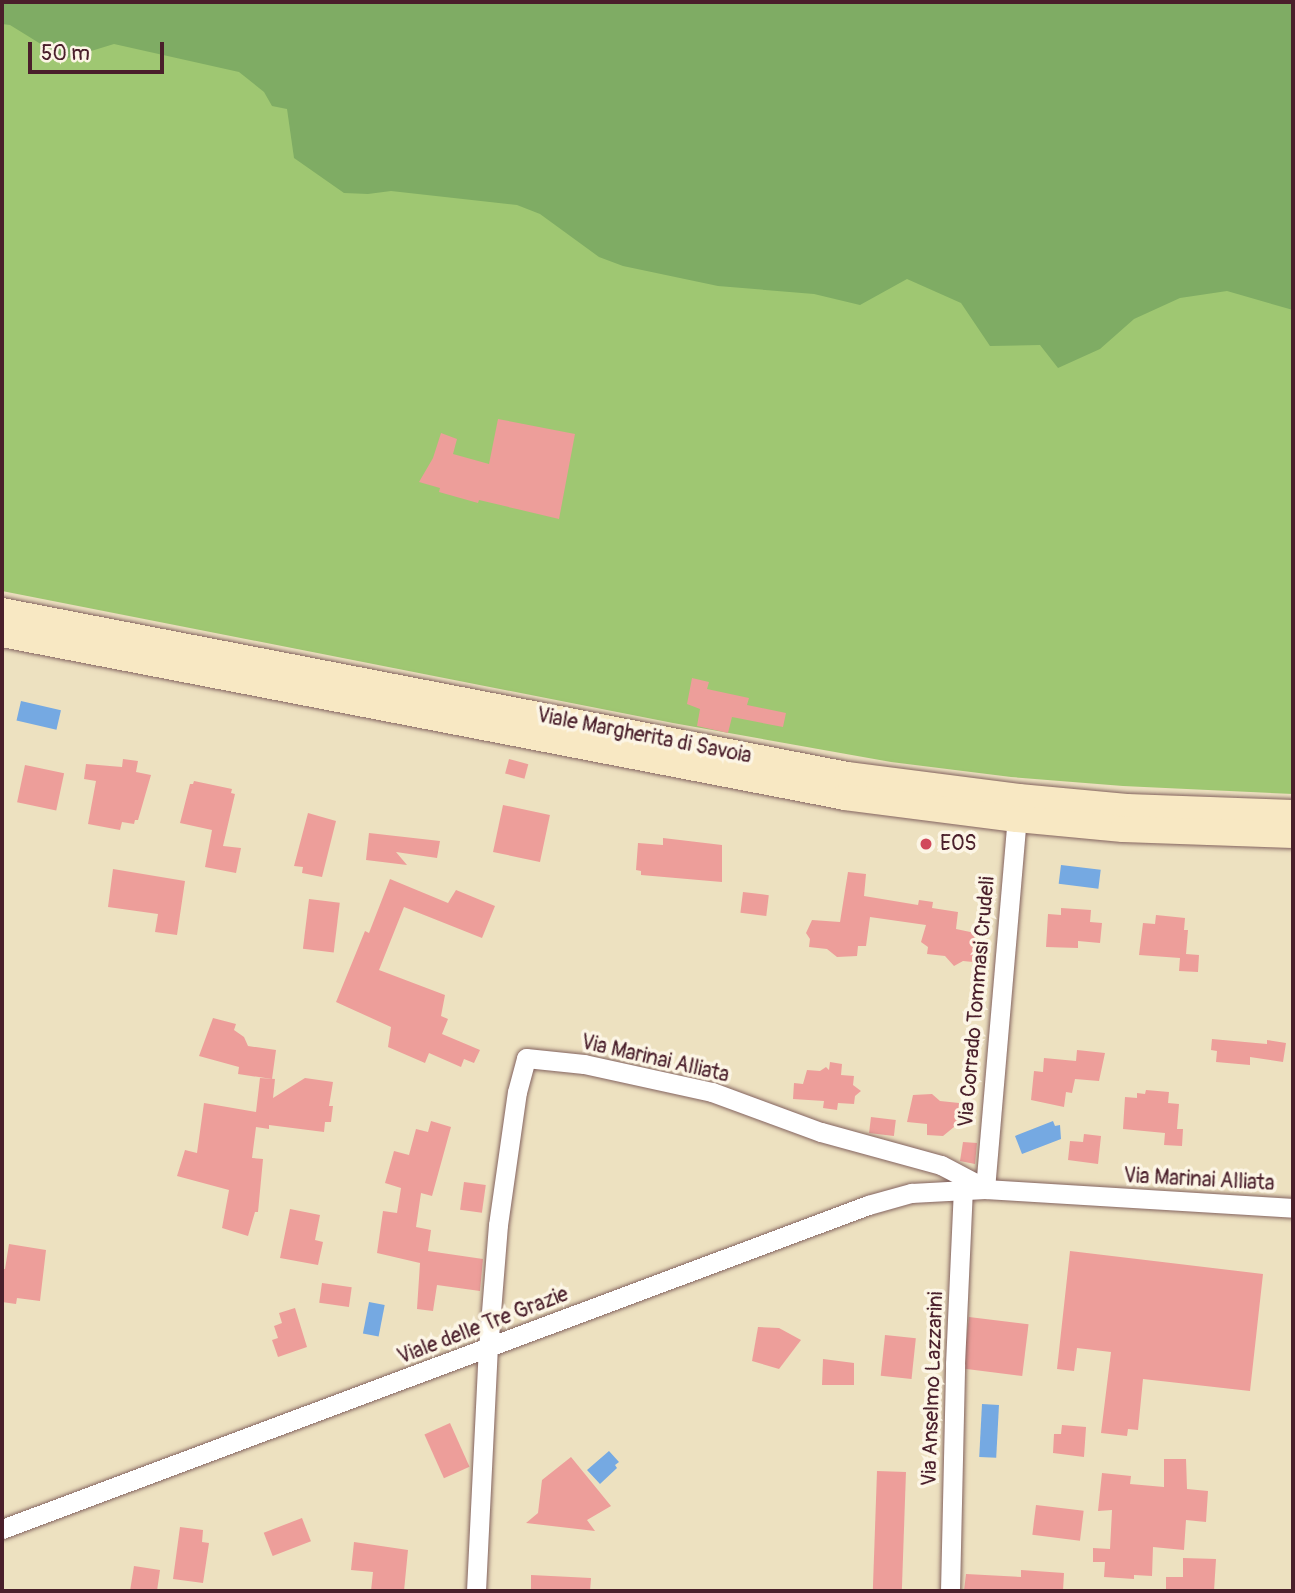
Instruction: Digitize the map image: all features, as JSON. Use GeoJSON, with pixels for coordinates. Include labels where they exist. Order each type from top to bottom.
{"type":"FeatureCollection","features":[{"type":"Feature","properties":{"kind":"street","name":"Viale Margherita di Savoia"},"geometry":{"type":"LineString","coordinates":[[2,611],[847,775],[1100,804],[1293,813]]}},
{"type":"Feature","properties":{"kind":"street","name":"Viale Margherita di Savoia"},"geometry":{"type":"LineString","coordinates":[[2,634],[845,796],[1017,819],[1123,829],[1293,835]]}},
{"type":"Feature","properties":{"kind":"street","name":"Via Corrado Tommasi Crudeli"},"geometry":{"type":"LineString","coordinates":[[985,1189],[1017,819]]}},
{"type":"Feature","properties":{"kind":"street","name":"Via Marinai Alliata"},"geometry":{"type":"LineString","coordinates":[[476,1591],[488,1349],[498,1226],[517,1092],[526,1058],[584,1064],[712,1092],[821,1132],[941,1165],[985,1189],[1293,1208]]}},
{"type":"Feature","properties":{"kind":"street","name":"Viale delle Tre Grazie"},"geometry":{"type":"LineString","coordinates":[[2,1530],[867,1205],[911,1193],[963,1188],[985,1189]]}},
{"type":"Feature","properties":{"kind":"street","name":"Via Anselmo Lazzarini"},"geometry":{"type":"LineString","coordinates":[[950,1591],[955,1364],[963,1188]]}},
{"type":"Feature","properties":{"kind":"green space"},"geometry":{"type":"Polygon","coordinates":[[[2,2],[1293,2],[1293,794],[1123,786],[1011,777],[891,762],[673,723],[2,591],[2,2]]]}},
{"type":"Feature","properties":{"kind":"green space"},"geometry":{"type":"Polygon","coordinates":[[[2,2],[1293,2],[1293,310],[1227,291],[1180,298],[1134,319],[1100,349],[1058,368],[1040,345],[990,346],[961,303],[907,279],[860,305],[814,294],[718,286],[623,266],[599,257],[540,214],[517,205],[391,191],[344,193],[294,158],[287,109],[272,106],[264,92],[239,72],[114,44],[65,59],[10,25],[2,24],[2,2]]]}},
{"type":"Feature","properties":{"kind":"water"},"geometry":{"type":"Polygon","coordinates":[[[21,701],[61,710],[56,730],[17,720],[21,701]]]}},
{"type":"Feature","properties":{"kind":"water"},"geometry":{"type":"Polygon","coordinates":[[[1061,865],[1101,870],[1098,889],[1059,884],[1061,865]]]}},
{"type":"Feature","properties":{"kind":"water"},"geometry":{"type":"Polygon","coordinates":[[[1053,1121],[1055,1126],[1060,1125],[1061,1139],[1022,1154],[1015,1136],[1053,1121]]]}},
{"type":"Feature","properties":{"kind":"water"},"geometry":{"type":"Polygon","coordinates":[[[369,1302],[385,1305],[379,1336],[363,1333],[369,1302]]]}},
{"type":"Feature","properties":{"kind":"water"},"geometry":{"type":"Polygon","coordinates":[[[982,1404],[999,1405],[996,1458],[979,1457],[982,1404]]]}},
{"type":"Feature","properties":{"kind":"water"},"geometry":{"type":"Polygon","coordinates":[[[609,1451],[619,1462],[615,1465],[617,1468],[600,1484],[587,1470],[609,1451]]]}},
{"type":"Feature","properties":{"kind":"building"},"geometry":{"type":"Polygon","coordinates":[[[498,419],[575,434],[559,519],[479,500],[478,503],[439,492],[440,488],[419,482],[433,458],[441,433],[457,439],[453,454],[489,464],[498,419]]]}},
{"type":"Feature","properties":{"kind":"building"},"geometry":{"type":"Polygon","coordinates":[[[692,678],[709,682],[707,689],[749,698],[747,705],[786,713],[783,727],[732,717],[728,733],[697,726],[700,709],[687,704],[692,678]]]}},
{"type":"Feature","properties":{"kind":"building"},"geometry":{"type":"Polygon","coordinates":[[[123,759],[138,761],[136,772],[151,775],[138,820],[135,820],[134,824],[122,822],[120,830],[88,824],[96,781],[84,779],[86,764],[122,767],[123,759]]]}},
{"type":"Feature","properties":{"kind":"building"},"geometry":{"type":"Polygon","coordinates":[[[509,759],[528,764],[524,779],[505,773],[509,759]]]}},
{"type":"Feature","properties":{"kind":"building"},"geometry":{"type":"Polygon","coordinates":[[[25,765],[64,773],[56,810],[17,802],[25,765]]]}},
{"type":"Feature","properties":{"kind":"building"},"geometry":{"type":"Polygon","coordinates":[[[194,781],[232,789],[231,793],[235,794],[223,846],[241,848],[236,873],[205,867],[212,830],[180,823],[190,784],[194,781]]]}},
{"type":"Feature","properties":{"kind":"building"},"geometry":{"type":"Polygon","coordinates":[[[503,805],[550,815],[540,862],[493,852],[503,805]]]}},
{"type":"Feature","properties":{"kind":"building"},"geometry":{"type":"Polygon","coordinates":[[[308,813],[336,821],[322,877],[302,873],[303,867],[294,866],[308,813]]]}},
{"type":"Feature","properties":{"kind":"building"},"geometry":{"type":"Polygon","coordinates":[[[369,833],[440,841],[437,858],[396,852],[407,865],[366,860],[369,833]]]}},
{"type":"Feature","properties":{"kind":"building"},"geometry":{"type":"Polygon","coordinates":[[[663,838],[722,845],[722,882],[641,875],[641,871],[636,870],[638,843],[663,845],[663,838]]]}},
{"type":"Feature","properties":{"kind":"building"},"geometry":{"type":"Polygon","coordinates":[[[113,869],[185,881],[177,935],[155,932],[158,914],[108,907],[113,869]]]}},
{"type":"Feature","properties":{"kind":"building"},"geometry":{"type":"Polygon","coordinates":[[[848,872],[866,874],[864,896],[918,905],[919,900],[933,902],[932,908],[958,912],[956,929],[975,933],[973,962],[963,961],[954,966],[945,956],[927,954],[928,947],[921,942],[926,925],[870,917],[866,946],[858,946],[857,956],[837,957],[827,949],[809,947],[810,939],[806,933],[812,920],[840,922],[848,872]]]}},
{"type":"Feature","properties":{"kind":"building"},"geometry":{"type":"Polygon","coordinates":[[[390,879],[448,903],[456,890],[495,906],[482,938],[404,907],[379,970],[445,995],[441,1016],[448,1019],[442,1034],[480,1050],[474,1063],[464,1059],[461,1067],[429,1053],[425,1063],[388,1047],[391,1027],[336,1002],[365,931],[369,933],[390,879]]]}},
{"type":"Feature","properties":{"kind":"building"},"geometry":{"type":"Polygon","coordinates":[[[743,892],[769,895],[766,916],[740,913],[743,892]]]}},
{"type":"Feature","properties":{"kind":"building"},"geometry":{"type":"Polygon","coordinates":[[[309,899],[340,903],[334,952],[303,949],[309,899]]]}},
{"type":"Feature","properties":{"kind":"building"},"geometry":{"type":"Polygon","coordinates":[[[1061,908],[1091,910],[1090,922],[1102,923],[1100,943],[1078,941],[1078,948],[1046,947],[1048,914],[1061,915],[1061,908]]]}},
{"type":"Feature","properties":{"kind":"building"},"geometry":{"type":"Polygon","coordinates":[[[1156,915],[1185,918],[1184,930],[1188,930],[1186,954],[1199,955],[1198,972],[1179,971],[1180,958],[1139,955],[1143,923],[1155,924],[1156,915]]]}},
{"type":"Feature","properties":{"kind":"building"},"geometry":{"type":"Polygon","coordinates":[[[213,1018],[236,1024],[234,1030],[244,1037],[248,1046],[276,1050],[272,1079],[238,1074],[239,1067],[199,1056],[213,1018]]]}},
{"type":"Feature","properties":{"kind":"building"},"geometry":{"type":"Polygon","coordinates":[[[1212,1039],[1286,1043],[1283,1062],[1250,1057],[1250,1065],[1216,1062],[1217,1051],[1211,1050],[1212,1039]]]}},
{"type":"Feature","properties":{"kind":"building"},"geometry":{"type":"Polygon","coordinates":[[[1077,1050],[1105,1053],[1099,1081],[1075,1079],[1072,1093],[1066,1092],[1064,1107],[1031,1100],[1034,1071],[1043,1072],[1044,1058],[1076,1061],[1077,1050]]]}},
{"type":"Feature","properties":{"kind":"building"},"geometry":{"type":"Polygon","coordinates":[[[830,1062],[842,1064],[841,1075],[854,1076],[853,1085],[861,1091],[855,1096],[854,1104],[838,1103],[837,1110],[823,1108],[824,1101],[793,1099],[794,1083],[803,1084],[807,1070],[820,1071],[826,1067],[829,1070],[830,1062]]]}},
{"type":"Feature","properties":{"kind":"building"},"geometry":{"type":"Polygon","coordinates":[[[260,1078],[275,1079],[273,1098],[305,1078],[333,1082],[329,1106],[333,1106],[331,1122],[325,1122],[324,1132],[269,1125],[269,1129],[256,1127],[252,1158],[263,1159],[258,1212],[255,1212],[248,1236],[222,1228],[229,1190],[177,1176],[185,1150],[197,1153],[204,1103],[256,1112],[260,1078]]]}},
{"type":"Feature","properties":{"kind":"building"},"geometry":{"type":"Polygon","coordinates":[[[1146,1090],[1169,1092],[1168,1103],[1179,1104],[1177,1129],[1183,1129],[1182,1146],[1164,1145],[1165,1133],[1123,1129],[1125,1097],[1137,1098],[1137,1093],[1145,1094],[1146,1090]]]}},
{"type":"Feature","properties":{"kind":"building"},"geometry":{"type":"Polygon","coordinates":[[[932,1094],[940,1101],[959,1103],[958,1112],[965,1118],[943,1136],[927,1135],[927,1124],[907,1122],[913,1095],[932,1094]]]}},
{"type":"Feature","properties":{"kind":"building"},"geometry":{"type":"Polygon","coordinates":[[[871,1117],[896,1120],[894,1136],[869,1133],[871,1117]]]}},
{"type":"Feature","properties":{"kind":"building"},"geometry":{"type":"Polygon","coordinates":[[[431,1121],[451,1127],[432,1196],[421,1193],[416,1227],[431,1230],[428,1251],[483,1259],[480,1291],[437,1285],[433,1311],[417,1309],[420,1263],[377,1253],[383,1211],[397,1213],[401,1188],[385,1183],[394,1151],[409,1155],[416,1129],[428,1132],[431,1121]]]}},
{"type":"Feature","properties":{"kind":"building"},"geometry":{"type":"Polygon","coordinates":[[[1084,1134],[1101,1136],[1098,1164],[1068,1160],[1070,1141],[1083,1142],[1084,1134]]]}},
{"type":"Feature","properties":{"kind":"building"},"geometry":{"type":"Polygon","coordinates":[[[963,1142],[977,1143],[975,1164],[960,1161],[963,1142]]]}},
{"type":"Feature","properties":{"kind":"building"},"geometry":{"type":"Polygon","coordinates":[[[464,1182],[486,1185],[482,1213],[460,1210],[464,1182]]]}},
{"type":"Feature","properties":{"kind":"building"},"geometry":{"type":"Polygon","coordinates":[[[290,1209],[320,1215],[315,1240],[323,1242],[318,1265],[280,1258],[290,1209]]]}},
{"type":"Feature","properties":{"kind":"building"},"geometry":{"type":"Polygon","coordinates":[[[9,1244],[46,1250],[40,1301],[17,1298],[16,1304],[2,1302],[2,1269],[5,1269],[9,1244]]]}},
{"type":"Feature","properties":{"kind":"building"},"geometry":{"type":"Polygon","coordinates":[[[1070,1251],[1263,1274],[1250,1391],[1143,1379],[1138,1430],[1128,1429],[1127,1436],[1101,1433],[1111,1352],[1077,1348],[1074,1371],[1057,1369],[1070,1251]]]}},
{"type":"Feature","properties":{"kind":"building"},"geometry":{"type":"Polygon","coordinates":[[[322,1283],[352,1287],[349,1307],[319,1303],[322,1283]]]}},
{"type":"Feature","properties":{"kind":"building"},"geometry":{"type":"Polygon","coordinates":[[[295,1308],[307,1347],[278,1357],[272,1340],[278,1338],[274,1326],[282,1323],[279,1313],[295,1308]]]}},
{"type":"Feature","properties":{"kind":"building"},"geometry":{"type":"Polygon","coordinates":[[[969,1317],[1029,1324],[1022,1376],[963,1369],[969,1317]]]}},
{"type":"Feature","properties":{"kind":"building"},"geometry":{"type":"Polygon","coordinates":[[[758,1327],[779,1328],[801,1340],[779,1369],[752,1361],[758,1327]]]}},
{"type":"Feature","properties":{"kind":"building"},"geometry":{"type":"Polygon","coordinates":[[[885,1335],[916,1338],[912,1379],[881,1376],[885,1335]]]}},
{"type":"Feature","properties":{"kind":"building"},"geometry":{"type":"Polygon","coordinates":[[[823,1359],[854,1363],[854,1385],[822,1385],[823,1359]]]}},
{"type":"Feature","properties":{"kind":"building"},"geometry":{"type":"Polygon","coordinates":[[[450,1423],[470,1467],[444,1478],[424,1434],[450,1423]]]}},
{"type":"Feature","properties":{"kind":"building"},"geometry":{"type":"Polygon","coordinates":[[[1062,1425],[1086,1427],[1084,1457],[1053,1453],[1054,1434],[1061,1434],[1062,1425]]]}},
{"type":"Feature","properties":{"kind":"building"},"geometry":{"type":"Polygon","coordinates":[[[571,1457],[611,1506],[587,1520],[595,1531],[526,1523],[538,1513],[542,1480],[571,1457]]]}},
{"type":"Feature","properties":{"kind":"building"},"geometry":{"type":"Polygon","coordinates":[[[1164,1459],[1186,1459],[1187,1489],[1208,1491],[1206,1522],[1186,1520],[1184,1550],[1153,1547],[1152,1576],[1134,1575],[1134,1579],[1104,1577],[1105,1562],[1093,1562],[1093,1548],[1110,1549],[1112,1510],[1098,1511],[1102,1473],[1131,1476],[1130,1484],[1164,1487],[1164,1459]]]}},
{"type":"Feature","properties":{"kind":"building"},"geometry":{"type":"Polygon","coordinates":[[[877,1471],[906,1472],[902,1591],[873,1591],[877,1471]]]}},
{"type":"Feature","properties":{"kind":"building"},"geometry":{"type":"Polygon","coordinates":[[[1036,1505],[1084,1511],[1080,1541],[1032,1535],[1036,1505]]]}},
{"type":"Feature","properties":{"kind":"building"},"geometry":{"type":"Polygon","coordinates":[[[302,1518],[311,1541],[273,1556],[264,1533],[302,1518]]]}},
{"type":"Feature","properties":{"kind":"building"},"geometry":{"type":"Polygon","coordinates":[[[180,1527],[203,1530],[202,1542],[209,1543],[203,1583],[173,1579],[180,1527]]]}},
{"type":"Feature","properties":{"kind":"building"},"geometry":{"type":"Polygon","coordinates":[[[354,1542],[408,1550],[404,1591],[371,1591],[373,1572],[351,1570],[354,1542]]]}},
{"type":"Feature","properties":{"kind":"building"},"geometry":{"type":"Polygon","coordinates":[[[1183,1558],[1216,1559],[1214,1591],[1166,1591],[1166,1577],[1183,1577],[1183,1558]]]}},
{"type":"Feature","properties":{"kind":"building"},"geometry":{"type":"Polygon","coordinates":[[[134,1566],[160,1570],[157,1591],[130,1591],[134,1566]]]}},
{"type":"Feature","properties":{"kind":"building"},"geometry":{"type":"Polygon","coordinates":[[[1021,1570],[1064,1573],[1063,1591],[964,1591],[966,1574],[1021,1577],[1021,1570]]]}},
{"type":"Feature","properties":{"kind":"building"},"geometry":{"type":"Polygon","coordinates":[[[531,1575],[591,1578],[590,1591],[531,1591],[531,1575]]]}},
{"type":"Feature","properties":{"kind":"place","name":"EOS"},"geometry":{"type":"Point","coordinates":[926,844]}}]}
